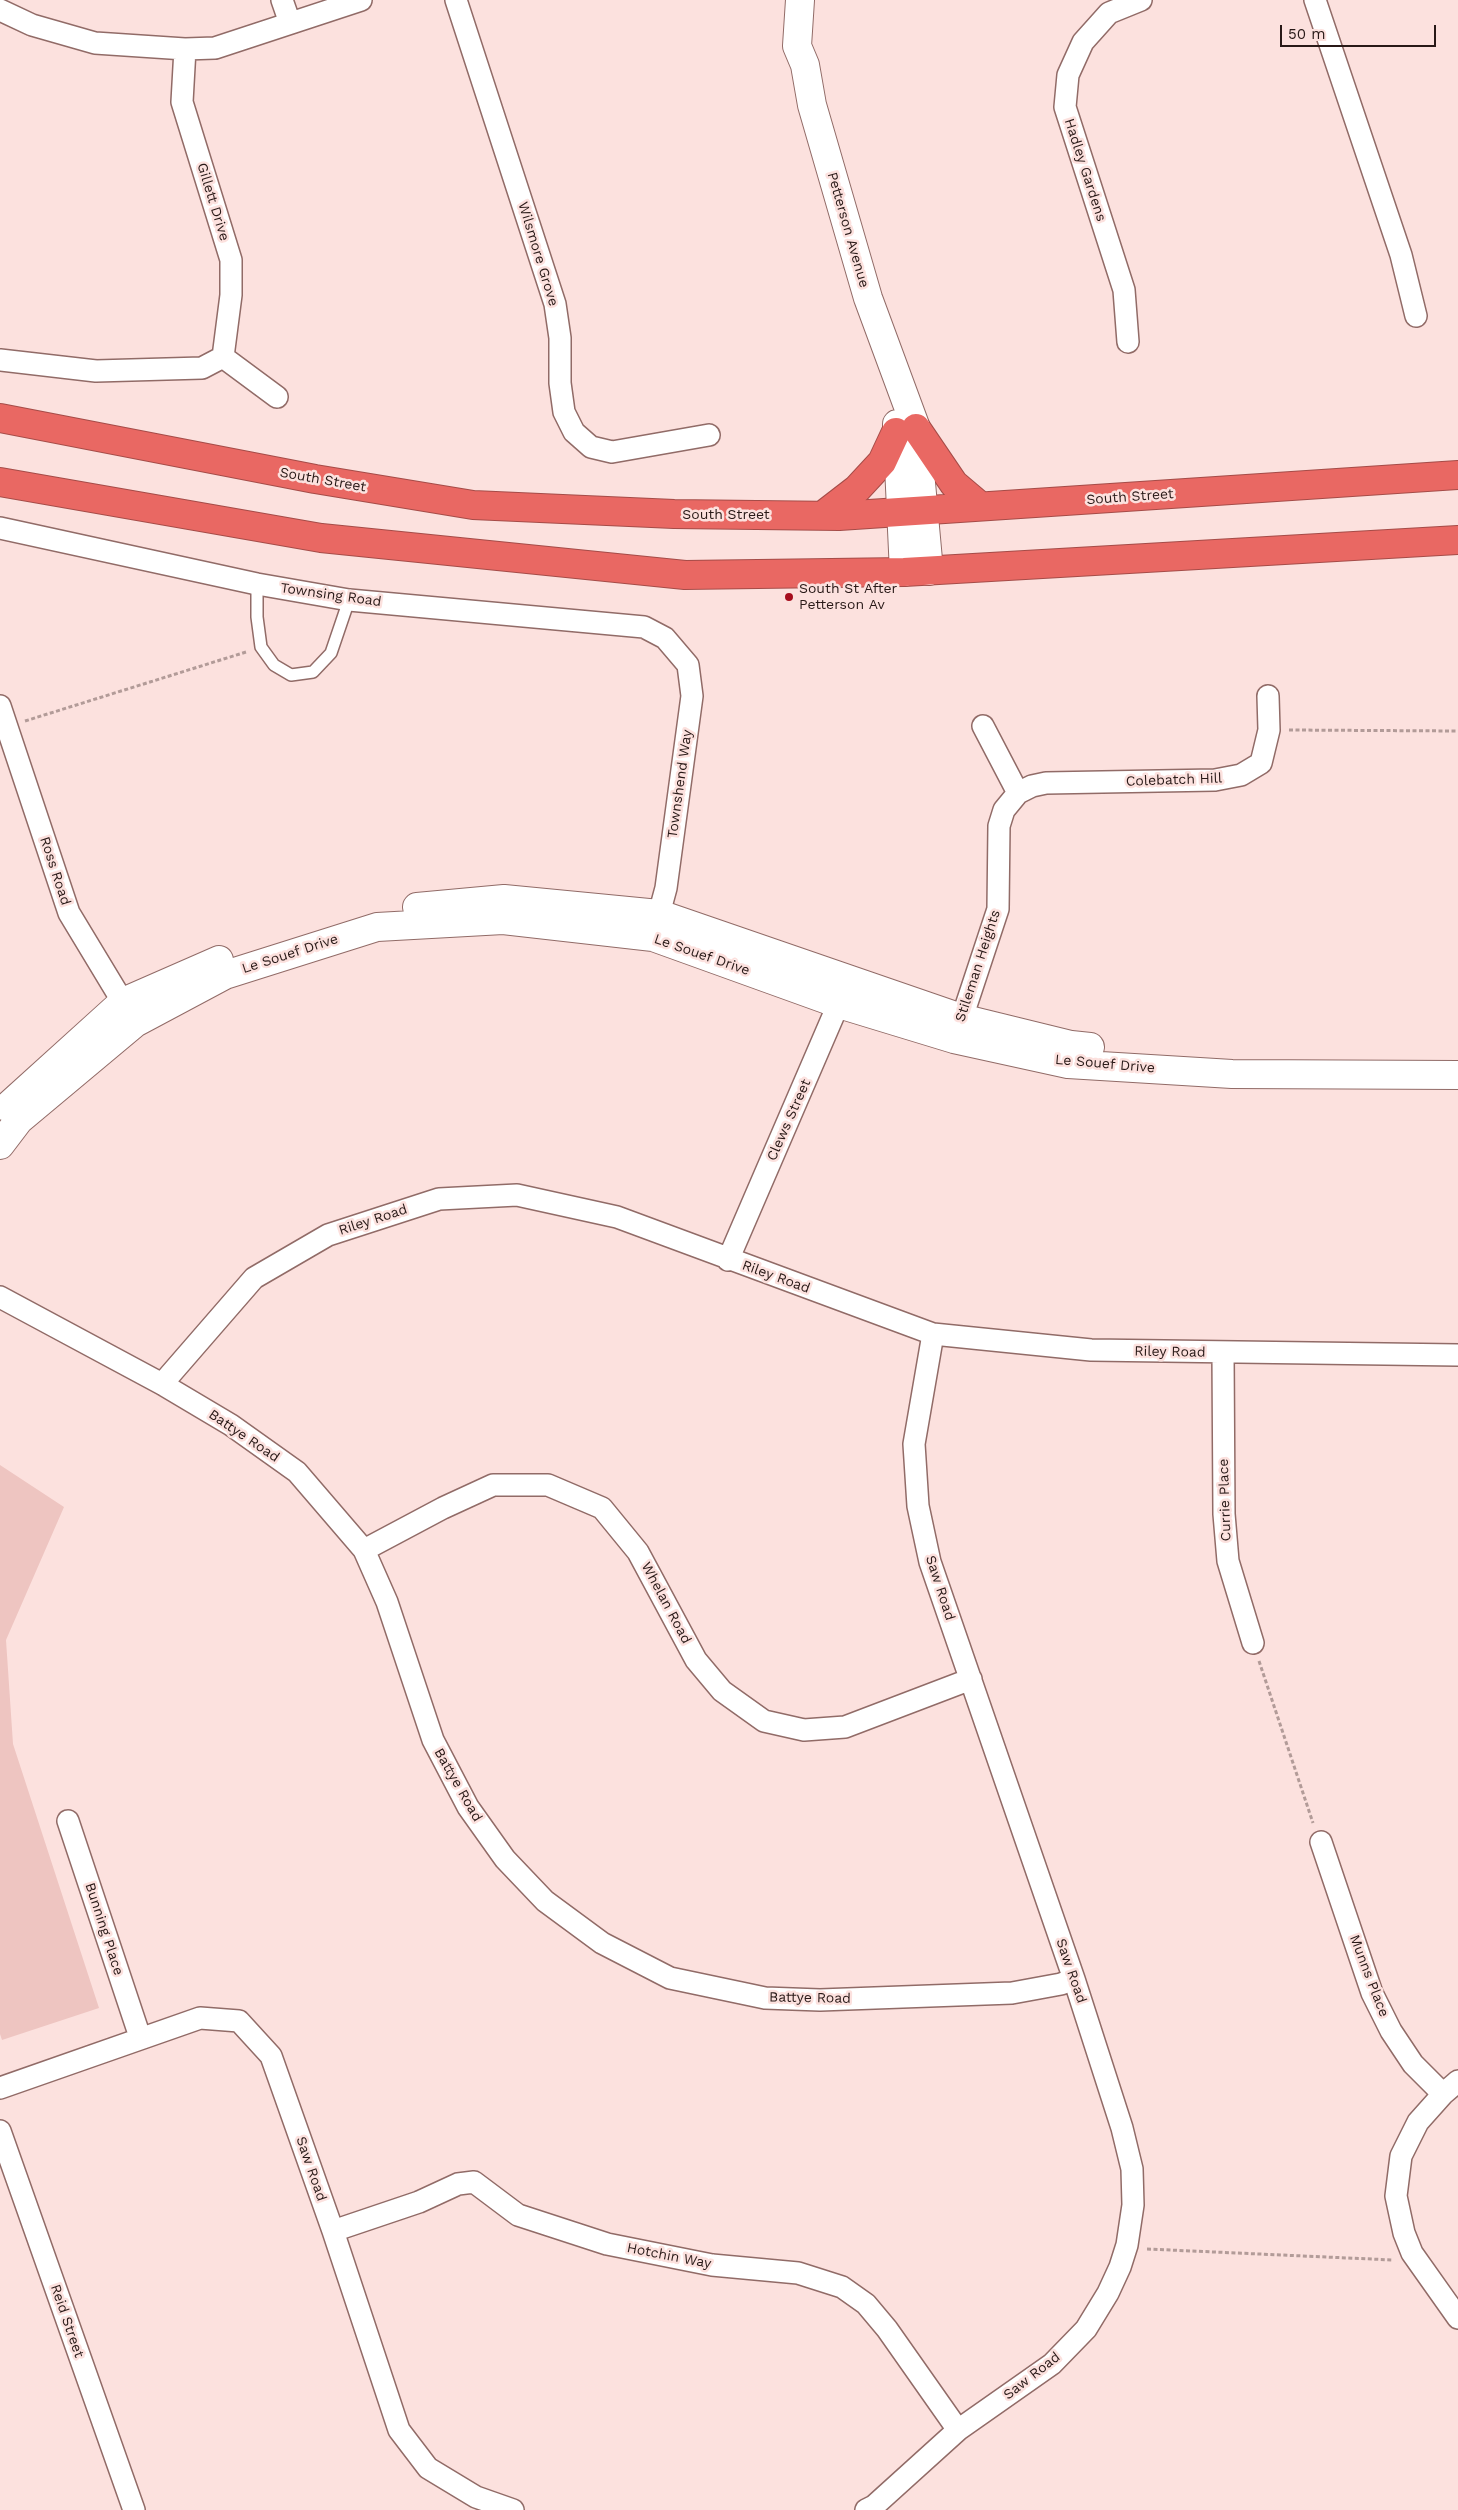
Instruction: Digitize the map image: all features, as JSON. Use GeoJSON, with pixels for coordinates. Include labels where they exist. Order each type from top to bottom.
{"type":"FeatureCollection","features":[{"type":"Feature","properties":{"kind":"highway","name":"South Street"},"geometry":{"type":"LineString","coordinates":[[0,418],[315,479],[473,505],[674,514],[822,516],[1458,475]]}},
{"type":"Feature","properties":{"kind":"highway"},"geometry":{"type":"LineString","coordinates":[[822,516],[857,489],[882,462],[906,430],[954,484],[980,506]]}},
{"type":"Feature","properties":{"kind":"highway"},"geometry":{"type":"LineString","coordinates":[[0,482],[321,538],[685,575],[916,571],[1458,540]]}},
{"type":"Feature","properties":{"kind":"street"},"geometry":{"type":"LineString","coordinates":[[282,0],[290,23]]}},
{"type":"Feature","properties":{"kind":"street"},"geometry":{"type":"LineString","coordinates":[[0,10],[32,25],[94,43],[185,49],[215,48],[361,0]]}},
{"type":"Feature","properties":{"kind":"street","name":"Wilsmore Grove"},"geometry":{"type":"LineString","coordinates":[[456,0],[555,304],[560,338],[560,383],[564,412],[574,432],[591,447],[612,452],[709,435]]}},
{"type":"Feature","properties":{"kind":"street","name":"Petterson Avenue"},"geometry":{"type":"LineString","coordinates":[[800,0],[797,46],[805,65],[812,105],[868,298],[902,393],[913,511],[916,571]]}},
{"type":"Feature","properties":{"kind":"street"},"geometry":{"type":"LineString","coordinates":[[805,65],[814,43],[816,0]]}},
{"type":"Feature","properties":{"kind":"street","name":"Hadley Gardens"},"geometry":{"type":"LineString","coordinates":[[1128,342],[1124,290],[1065,107],[1068,75],[1083,42],[1109,13],[1142,0]]}},
{"type":"Feature","properties":{"kind":"street"},"geometry":{"type":"LineString","coordinates":[[1315,0],[1318,4],[1401,255],[1416,316]]}},
{"type":"Feature","properties":{"kind":"street","name":"Gillett Drive"},"geometry":{"type":"LineString","coordinates":[[185,49],[182,102],[231,260],[231,295],[223,357]]}},
{"type":"Feature","properties":{"kind":"street"},"geometry":{"type":"LineString","coordinates":[[0,360],[96,371],[202,368],[223,357],[277,397]]}},
{"type":"Feature","properties":{"kind":"street","name":"Townsing Road"},"geometry":{"type":"LineString","coordinates":[[0,528],[257,584],[349,600],[644,627],[665,638]]}},
{"type":"Feature","properties":{"kind":"street","name":"Townshend Way"},"geometry":{"type":"LineString","coordinates":[[656,925],[666,888],[692,696],[688,665],[665,638]]}},
{"type":"Feature","properties":{"kind":"street","name":"Colebatch Hill"},"geometry":{"type":"LineString","coordinates":[[1018,793],[1032,786],[1046,783],[1215,780],[1241,775],[1261,763],[1269,730],[1268,696]]}},
{"type":"Feature","properties":{"kind":"street","name":"Ross Road"},"geometry":{"type":"LineString","coordinates":[[0,706],[69,913],[129,1012]]}},
{"type":"Feature","properties":{"kind":"street"},"geometry":{"type":"LineString","coordinates":[[982,726],[1018,793]]}},
{"type":"Feature","properties":{"kind":"street","name":"Stileman Heights"},"geometry":{"type":"LineString","coordinates":[[958,1028],[998,909],[999,826],[1004,810],[1018,793]]}},
{"type":"Feature","properties":{"kind":"street","name":"Le Souef Drive"},"geometry":{"type":"LineString","coordinates":[[0,1116],[9,1106],[129,1012],[225,975],[377,927],[503,920],[656,925],[844,992],[1068,1064],[1232,1074],[1458,1076]]}},
{"type":"Feature","properties":{"kind":"street","name":"Clews Street"},"geometry":{"type":"LineString","coordinates":[[728,1260],[844,992]]}},
{"type":"Feature","properties":{"kind":"street","name":"Le Souef Drive"},"geometry":{"type":"LineString","coordinates":[[0,1145],[19,1120],[129,1012]]}},
{"type":"Feature","properties":{"kind":"street","name":"Le Souef Drive"},"geometry":{"type":"LineString","coordinates":[[958,1028],[1070,1045],[1235,1058],[1458,1061]]}},
{"type":"Feature","properties":{"kind":"street","name":"Riley Road"},"geometry":{"type":"LineString","coordinates":[[162,1384],[254,1278],[328,1235],[439,1199],[517,1195],[617,1217],[728,1260],[933,1334],[1091,1350],[1458,1355]]}},
{"type":"Feature","properties":{"kind":"street","name":"Battye Road"},"geometry":{"type":"LineString","coordinates":[[0,1296],[162,1384],[231,1425],[297,1472],[364,1550],[386,1602],[433,1740],[468,1807],[505,1859],[545,1901],[602,1943],[670,1978],[765,1998],[820,2000],[1012,1993],[1060,1984],[1074,1979]]}},
{"type":"Feature","properties":{"kind":"street","name":"Saw Road"},"geometry":{"type":"LineString","coordinates":[[866,2510],[874,2506],[958,2430],[1052,2364],[1086,2329],[1108,2293],[1127,2245],[1133,2205],[1132,2169],[1122,2128],[1074,1979],[930,1562],[918,1506],[914,1444],[933,1334]]}},
{"type":"Feature","properties":{"kind":"street","name":"Currie Place"},"geometry":{"type":"LineString","coordinates":[[1223,1352],[1224,1514],[1228,1561],[1253,1643]]}},
{"type":"Feature","properties":{"kind":"street","name":"Whelan Road"},"geometry":{"type":"LineString","coordinates":[[364,1550],[443,1508],[493,1485],[548,1485],[602,1508],[638,1552],[696,1660],[722,1691],[764,1722],[804,1730],[844,1727],[971,1679]]}},
{"type":"Feature","properties":{"kind":"street","name":"Bunning Place"},"geometry":{"type":"LineString","coordinates":[[68,1821],[140,2037]]}},
{"type":"Feature","properties":{"kind":"street","name":"Munns Place"},"geometry":{"type":"LineString","coordinates":[[1321,1842],[1372,1993],[1391,2031],[1414,2064],[1450,2087]]}},
{"type":"Feature","properties":{"kind":"street","name":"Saw Road"},"geometry":{"type":"LineString","coordinates":[[0,2088],[140,2037],[200,2018],[240,2021],[271,2056],[333,2232],[399,2430],[428,2468],[476,2497],[513,2510]]}},
{"type":"Feature","properties":{"kind":"street"},"geometry":{"type":"LineString","coordinates":[[1450,2087],[1418,2122],[1401,2156],[1396,2196],[1404,2233],[1412,2253],[1458,2318]]}},
{"type":"Feature","properties":{"kind":"street","name":"Reid Street"},"geometry":{"type":"LineString","coordinates":[[0,2131],[134,2510]]}},
{"type":"Feature","properties":{"kind":"street","name":"Hotchin Way"},"geometry":{"type":"LineString","coordinates":[[333,2232],[419,2202],[458,2184],[474,2182],[518,2215],[608,2244],[712,2265],[798,2273],[842,2288],[866,2304],[887,2329],[958,2430]]}},
{"type":"Feature","properties":{"kind":"lane"},"geometry":{"type":"LineString","coordinates":[[257,584],[256,617],[261,647],[274,665],[291,675],[314,672],[331,653],[349,600]]}},
{"type":"Feature","properties":{"kind":"path"},"geometry":{"type":"LineString","coordinates":[[7,727],[261,647]]}},
{"type":"Feature","properties":{"kind":"path"},"geometry":{"type":"LineString","coordinates":[[1269,730],[1458,732]]}},
{"type":"Feature","properties":{"kind":"path"},"geometry":{"type":"LineString","coordinates":[[1253,1643],[1321,1842]]}},
{"type":"Feature","properties":{"kind":"path"},"geometry":{"type":"LineString","coordinates":[[1127,2245],[1167,2251],[1388,2261],[1400,2259],[1412,2253]]}},
{"type":"Feature","properties":{"kind":"shaded area"},"geometry":{"type":"Polygon","coordinates":[[[0,1465],[64,1507],[6,1640],[13,1744],[99,2008],[2,2040],[0,2034],[0,1465]]]}},
{"type":"Feature","properties":{"kind":"place","name":"South St After Petterson Av"},"geometry":{"type":"Point","coordinates":[789,597]}}]}
